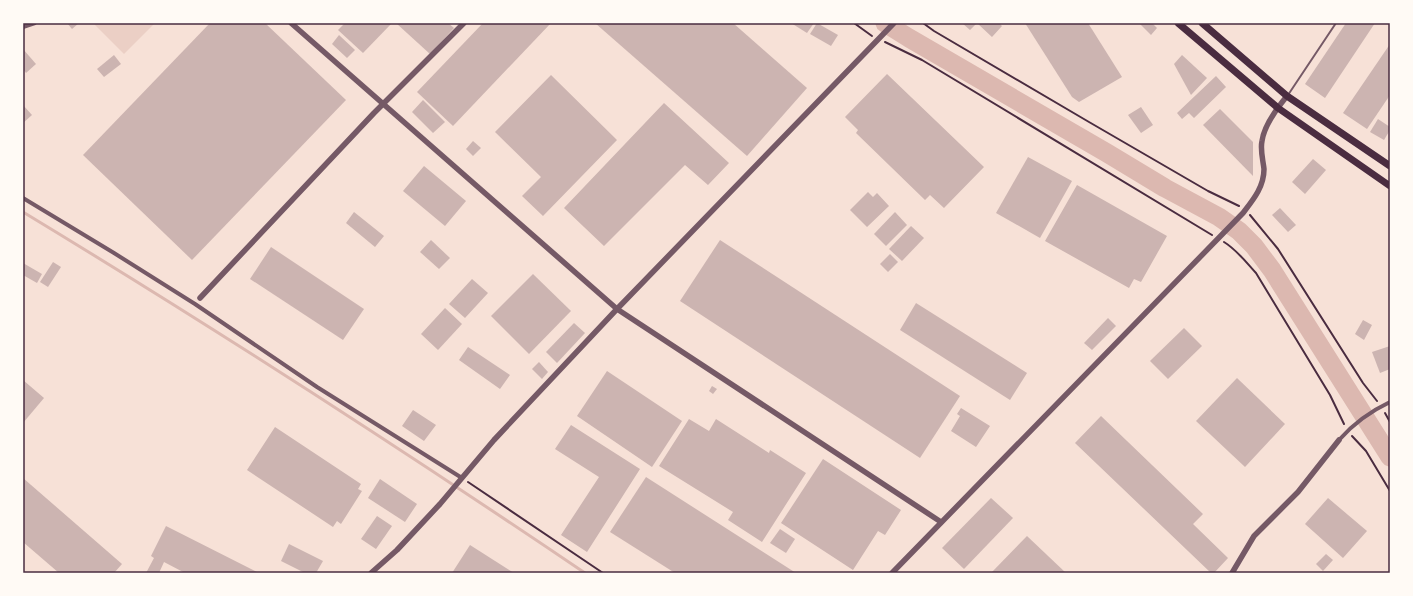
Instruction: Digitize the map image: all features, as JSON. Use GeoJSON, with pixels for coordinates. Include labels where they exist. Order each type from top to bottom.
{"type":"FeatureCollection","features":[{"type":"Feature","properties":{"kind":"main road"},"geometry":{"type":"LineString","coordinates":[[1178,23],[1278,108],[1390,186]]}},
{"type":"Feature","properties":{"kind":"main road"},"geometry":{"type":"LineString","coordinates":[[1202,23],[1288,96],[1390,166]]}},
{"type":"Feature","properties":{"kind":"street"},"geometry":{"type":"LineString","coordinates":[[23,27],[35,23]]}},
{"type":"Feature","properties":{"kind":"street"},"geometry":{"type":"LineString","coordinates":[[291,23],[617,309],[941,522]]}},
{"type":"Feature","properties":{"kind":"street"},"geometry":{"type":"LineString","coordinates":[[200,298],[384,103],[464,23]]}},
{"type":"Feature","properties":{"kind":"street"},"geometry":{"type":"LineString","coordinates":[[371,573],[397,550],[440,504],[494,440],[617,309],[894,23]]}},
{"type":"Feature","properties":{"kind":"street"},"geometry":{"type":"LineString","coordinates":[[892,573],[1244,212],[1255,198],[1261,185],[1264,171],[1262,142],[1264,133],[1278,108],[1288,96]]}},
{"type":"Feature","properties":{"kind":"street"},"geometry":{"type":"LineString","coordinates":[[23,198],[195,304],[317,387],[461,480]]}},
{"type":"Feature","properties":{"kind":"street"},"geometry":{"type":"LineString","coordinates":[[1232,573],[1254,536],[1298,492],[1349,429],[1379,407],[1390,402]]}},
{"type":"Feature","properties":{"kind":"lane"},"geometry":{"type":"LineString","coordinates":[[1288,96],[1336,23]]}},
{"type":"Feature","properties":{"kind":"path"},"geometry":{"type":"LineString","coordinates":[[854,23],[879,38],[922,60],[1219,237],[1242,256],[1256,273],[1349,429],[1366,451],[1390,490]]}},
{"type":"Feature","properties":{"kind":"path"},"geometry":{"type":"LineString","coordinates":[[924,23],[938,34],[1250,215],[1278,249],[1363,383],[1390,422]]}},
{"type":"Feature","properties":{"kind":"path"},"geometry":{"type":"LineString","coordinates":[[461,480],[603,573]]}},
{"type":"Feature","properties":{"kind":"shaded area"},"geometry":{"type":"Polygon","coordinates":[[[93,23],[155,23],[124,54],[93,23]]]}},
{"type":"Feature","properties":{"kind":"building"},"geometry":{"type":"Polygon","coordinates":[[[67,23],[79,23],[72,29],[67,23]]]}},
{"type":"Feature","properties":{"kind":"building"},"geometry":{"type":"Polygon","coordinates":[[[210,23],[265,23],[346,100],[192,260],[83,155],[210,23]]]}},
{"type":"Feature","properties":{"kind":"building"},"geometry":{"type":"Polygon","coordinates":[[[345,23],[392,23],[363,53],[338,30],[345,23]]]}},
{"type":"Feature","properties":{"kind":"building"},"geometry":{"type":"Polygon","coordinates":[[[396,23],[448,23],[454,28],[430,54],[396,23]]]}},
{"type":"Feature","properties":{"kind":"building"},"geometry":{"type":"Polygon","coordinates":[[[483,23],[551,23],[453,126],[417,92],[483,23]]]}},
{"type":"Feature","properties":{"kind":"building"},"geometry":{"type":"Polygon","coordinates":[[[595,23],[733,23],[807,88],[747,156],[595,23]]]}},
{"type":"Feature","properties":{"kind":"building"},"geometry":{"type":"Polygon","coordinates":[[[791,23],[814,23],[807,33],[791,23]]]}},
{"type":"Feature","properties":{"kind":"building"},"geometry":{"type":"Polygon","coordinates":[[[817,23],[838,35],[831,46],[810,34],[817,23]]]}},
{"type":"Feature","properties":{"kind":"building"},"geometry":{"type":"Polygon","coordinates":[[[962,23],[977,23],[970,30],[962,23]]]}},
{"type":"Feature","properties":{"kind":"building"},"geometry":{"type":"Polygon","coordinates":[[[977,23],[999,23],[1002,26],[992,37],[977,23]]]}},
{"type":"Feature","properties":{"kind":"building"},"geometry":{"type":"Polygon","coordinates":[[[1025,23],[1088,23],[1122,77],[1079,102],[1072,97],[1025,23]]]}},
{"type":"Feature","properties":{"kind":"building"},"geometry":{"type":"Polygon","coordinates":[[[1139,23],[1152,23],[1157,28],[1151,35],[1139,23]]]}},
{"type":"Feature","properties":{"kind":"building"},"geometry":{"type":"Polygon","coordinates":[[[1346,23],[1375,23],[1325,98],[1305,84],[1346,23]]]}},
{"type":"Feature","properties":{"kind":"building"},"geometry":{"type":"Polygon","coordinates":[[[339,35],[355,50],[347,58],[332,44],[339,35]]]}},
{"type":"Feature","properties":{"kind":"building"},"geometry":{"type":"Polygon","coordinates":[[[1390,44],[1390,95],[1367,129],[1343,113],[1390,44]]]}},
{"type":"Feature","properties":{"kind":"building"},"geometry":{"type":"Polygon","coordinates":[[[23,49],[36,64],[26,73],[23,69],[23,49]]]}},
{"type":"Feature","properties":{"kind":"building"},"geometry":{"type":"Polygon","coordinates":[[[114,55],[121,64],[104,77],[97,69],[114,55]]]}},
{"type":"Feature","properties":{"kind":"building"},"geometry":{"type":"Polygon","coordinates":[[[1182,55],[1207,78],[1191,95],[1174,64],[1182,55]]]}},
{"type":"Feature","properties":{"kind":"building"},"geometry":{"type":"Polygon","coordinates":[[[887,74],[984,167],[944,208],[930,195],[925,200],[856,133],[858,130],[845,117],[887,74]]]}},
{"type":"Feature","properties":{"kind":"building"},"geometry":{"type":"Polygon","coordinates":[[[551,75],[617,140],[543,216],[522,196],[541,177],[495,132],[551,75]]]}},
{"type":"Feature","properties":{"kind":"building"},"geometry":{"type":"Polygon","coordinates":[[[1216,76],[1226,87],[1194,118],[1189,113],[1182,119],[1177,113],[1216,76]]]}},
{"type":"Feature","properties":{"kind":"building"},"geometry":{"type":"Polygon","coordinates":[[[423,100],[445,122],[433,133],[412,112],[423,100]]]}},
{"type":"Feature","properties":{"kind":"building"},"geometry":{"type":"Polygon","coordinates":[[[664,103],[729,163],[708,185],[685,165],[604,246],[564,208],[664,103]]]}},
{"type":"Feature","properties":{"kind":"building"},"geometry":{"type":"Polygon","coordinates":[[[23,105],[32,115],[23,123],[23,105]]]}},
{"type":"Feature","properties":{"kind":"building"},"geometry":{"type":"Polygon","coordinates":[[[1141,107],[1153,125],[1141,133],[1128,115],[1141,107]]]}},
{"type":"Feature","properties":{"kind":"building"},"geometry":{"type":"Polygon","coordinates":[[[1220,109],[1253,142],[1253,176],[1203,125],[1220,109]]]}},
{"type":"Feature","properties":{"kind":"building"},"geometry":{"type":"Polygon","coordinates":[[[1378,119],[1390,127],[1390,130],[1384,140],[1370,132],[1378,119]]]}},
{"type":"Feature","properties":{"kind":"building"},"geometry":{"type":"Polygon","coordinates":[[[473,141],[481,148],[473,156],[466,149],[473,141]]]}},
{"type":"Feature","properties":{"kind":"building"},"geometry":{"type":"Polygon","coordinates":[[[1028,157],[1072,181],[1040,238],[996,213],[1028,157]]]}},
{"type":"Feature","properties":{"kind":"building"},"geometry":{"type":"Polygon","coordinates":[[[1313,159],[1326,170],[1305,194],[1292,182],[1313,159]]]}},
{"type":"Feature","properties":{"kind":"building"},"geometry":{"type":"Polygon","coordinates":[[[424,166],[466,201],[445,226],[403,191],[424,166]]]}},
{"type":"Feature","properties":{"kind":"building"},"geometry":{"type":"Polygon","coordinates":[[[1077,185],[1167,236],[1141,282],[1134,279],[1129,288],[1045,241],[1077,185]]]}},
{"type":"Feature","properties":{"kind":"building"},"geometry":{"type":"Polygon","coordinates":[[[868,192],[873,197],[877,193],[889,206],[867,227],[850,210],[868,192]]]}},
{"type":"Feature","properties":{"kind":"building"},"geometry":{"type":"Polygon","coordinates":[[[1280,208],[1296,225],[1288,232],[1272,215],[1280,208]]]}},
{"type":"Feature","properties":{"kind":"building"},"geometry":{"type":"Polygon","coordinates":[[[354,212],[384,236],[375,247],[346,223],[354,212]]]}},
{"type":"Feature","properties":{"kind":"building"},"geometry":{"type":"Polygon","coordinates":[[[895,212],[907,225],[886,246],[874,234],[895,212]]]}},
{"type":"Feature","properties":{"kind":"building"},"geometry":{"type":"Polygon","coordinates":[[[911,226],[924,238],[902,261],[889,249],[911,226]]]}},
{"type":"Feature","properties":{"kind":"building"},"geometry":{"type":"Polygon","coordinates":[[[431,240],[450,258],[439,269],[420,252],[431,240]]]}},
{"type":"Feature","properties":{"kind":"building"},"geometry":{"type":"Polygon","coordinates":[[[720,240],[960,396],[920,458],[680,301],[720,240]]]}},
{"type":"Feature","properties":{"kind":"building"},"geometry":{"type":"Polygon","coordinates":[[[271,247],[364,309],[343,340],[250,279],[271,247]]]}},
{"type":"Feature","properties":{"kind":"building"},"geometry":{"type":"Polygon","coordinates":[[[890,254],[898,262],[888,272],[880,264],[890,254]]]}},
{"type":"Feature","properties":{"kind":"building"},"geometry":{"type":"Polygon","coordinates":[[[53,262],[61,267],[48,287],[40,282],[53,262]]]}},
{"type":"Feature","properties":{"kind":"building"},"geometry":{"type":"Polygon","coordinates":[[[23,263],[42,274],[37,283],[23,275],[23,263]]]}},
{"type":"Feature","properties":{"kind":"building"},"geometry":{"type":"Polygon","coordinates":[[[533,274],[571,311],[529,354],[491,316],[533,274]]]}},
{"type":"Feature","properties":{"kind":"building"},"geometry":{"type":"Polygon","coordinates":[[[472,279],[488,293],[465,318],[449,304],[472,279]]]}},
{"type":"Feature","properties":{"kind":"building"},"geometry":{"type":"Polygon","coordinates":[[[916,303],[1027,373],[1010,400],[900,330],[916,303]]]}},
{"type":"Feature","properties":{"kind":"building"},"geometry":{"type":"Polygon","coordinates":[[[445,308],[462,324],[438,350],[421,334],[445,308]]]}},
{"type":"Feature","properties":{"kind":"building"},"geometry":{"type":"Polygon","coordinates":[[[1108,318],[1116,326],[1092,350],[1084,343],[1108,318]]]}},
{"type":"Feature","properties":{"kind":"building"},"geometry":{"type":"Polygon","coordinates":[[[1363,320],[1372,325],[1364,340],[1355,334],[1363,320]]]}},
{"type":"Feature","properties":{"kind":"building"},"geometry":{"type":"Polygon","coordinates":[[[574,323],[585,333],[557,363],[546,352],[574,323]]]}},
{"type":"Feature","properties":{"kind":"building"},"geometry":{"type":"Polygon","coordinates":[[[1184,328],[1202,346],[1168,379],[1150,361],[1184,328]]]}},
{"type":"Feature","properties":{"kind":"building"},"geometry":{"type":"Polygon","coordinates":[[[1390,346],[1390,369],[1380,373],[1372,352],[1390,346]]]}},
{"type":"Feature","properties":{"kind":"building"},"geometry":{"type":"Polygon","coordinates":[[[468,347],[510,375],[500,389],[459,360],[468,347]]]}},
{"type":"Feature","properties":{"kind":"building"},"geometry":{"type":"Polygon","coordinates":[[[539,362],[548,372],[542,379],[532,369],[539,362]]]}},
{"type":"Feature","properties":{"kind":"building"},"geometry":{"type":"Polygon","coordinates":[[[607,371],[682,421],[652,467],[577,416],[607,371]]]}},
{"type":"Feature","properties":{"kind":"building"},"geometry":{"type":"Polygon","coordinates":[[[1237,378],[1285,424],[1245,467],[1196,421],[1237,378]]]}},
{"type":"Feature","properties":{"kind":"building"},"geometry":{"type":"Polygon","coordinates":[[[23,380],[44,398],[23,423],[23,380]]]}},
{"type":"Feature","properties":{"kind":"building"},"geometry":{"type":"Polygon","coordinates":[[[712,386],[717,389],[713,394],[709,391],[712,386]]]}},
{"type":"Feature","properties":{"kind":"building"},"geometry":{"type":"Polygon","coordinates":[[[961,408],[990,426],[976,447],[951,431],[960,416],[957,414],[961,408]]]}},
{"type":"Feature","properties":{"kind":"building"},"geometry":{"type":"Polygon","coordinates":[[[413,410],[436,425],[424,441],[402,426],[413,410]]]}},
{"type":"Feature","properties":{"kind":"building"},"geometry":{"type":"Polygon","coordinates":[[[1101,416],[1203,514],[1193,524],[1228,558],[1214,573],[1211,573],[1075,443],[1101,416]]]}},
{"type":"Feature","properties":{"kind":"building"},"geometry":{"type":"Polygon","coordinates":[[[689,419],[709,431],[716,419],[769,453],[770,450],[806,473],[762,542],[728,520],[733,512],[659,466],[689,419]]]}},
{"type":"Feature","properties":{"kind":"building"},"geometry":{"type":"Polygon","coordinates":[[[571,425],[640,469],[587,552],[561,535],[599,477],[555,449],[571,425]]]}},
{"type":"Feature","properties":{"kind":"building"},"geometry":{"type":"Polygon","coordinates":[[[275,427],[361,484],[358,489],[362,491],[341,524],[337,521],[333,527],[247,470],[275,427]]]}},
{"type":"Feature","properties":{"kind":"building"},"geometry":{"type":"Polygon","coordinates":[[[823,459],[901,510],[885,535],[878,531],[853,570],[781,523],[823,459]]]}},
{"type":"Feature","properties":{"kind":"building"},"geometry":{"type":"Polygon","coordinates":[[[646,477],[796,573],[675,573],[610,532],[646,477]]]}},
{"type":"Feature","properties":{"kind":"building"},"geometry":{"type":"Polygon","coordinates":[[[23,478],[122,564],[114,573],[59,573],[23,542],[23,478]]]}},
{"type":"Feature","properties":{"kind":"building"},"geometry":{"type":"Polygon","coordinates":[[[380,479],[417,504],[405,522],[368,498],[380,479]]]}},
{"type":"Feature","properties":{"kind":"building"},"geometry":{"type":"Polygon","coordinates":[[[991,498],[1013,518],[964,569],[942,548],[991,498]]]}},
{"type":"Feature","properties":{"kind":"building"},"geometry":{"type":"Polygon","coordinates":[[[1328,498],[1367,531],[1343,558],[1305,524],[1328,498]]]}},
{"type":"Feature","properties":{"kind":"building"},"geometry":{"type":"Polygon","coordinates":[[[377,516],[392,526],[376,549],[361,539],[377,516]]]}},
{"type":"Feature","properties":{"kind":"building"},"geometry":{"type":"Polygon","coordinates":[[[166,526],[259,573],[185,573],[164,562],[159,573],[146,573],[154,558],[151,556],[166,526]]]}},
{"type":"Feature","properties":{"kind":"building"},"geometry":{"type":"Polygon","coordinates":[[[780,529],[795,539],[786,553],[770,543],[780,529]]]}},
{"type":"Feature","properties":{"kind":"building"},"geometry":{"type":"Polygon","coordinates":[[[1027,536],[1066,573],[991,573],[1027,536]]]}},
{"type":"Feature","properties":{"kind":"building"},"geometry":{"type":"Polygon","coordinates":[[[289,544],[323,561],[316,573],[305,573],[281,561],[289,544]]]}},
{"type":"Feature","properties":{"kind":"building"},"geometry":{"type":"Polygon","coordinates":[[[470,545],[514,573],[452,573],[470,545]]]}},
{"type":"Feature","properties":{"kind":"building"},"geometry":{"type":"Polygon","coordinates":[[[1326,554],[1333,560],[1323,571],[1316,564],[1326,554]]]}},
{"type":"Feature","properties":{"kind":"waterway"},"geometry":{"type":"LineString","coordinates":[[885,23],[1165,188],[1219,217],[1239,231],[1254,246],[1272,270],[1390,457]]}},
{"type":"Feature","properties":{"kind":"waterway"},"geometry":{"type":"LineString","coordinates":[[23,212],[165,299],[306,389],[585,573]]}}]}
